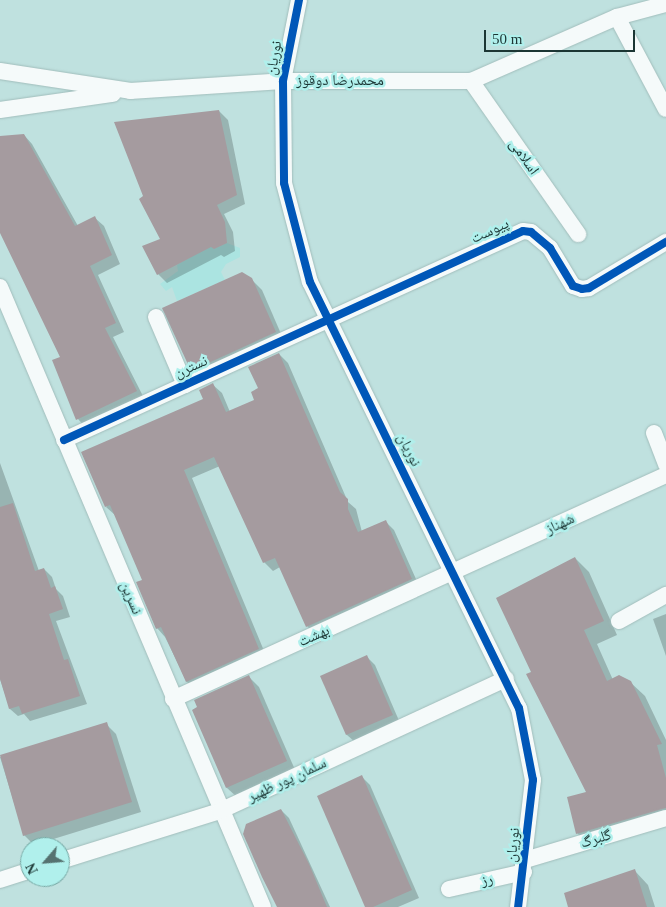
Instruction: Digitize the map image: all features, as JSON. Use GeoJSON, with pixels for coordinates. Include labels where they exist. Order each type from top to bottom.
{"type":"FeatureCollection","features":[{"type":"Feature","properties":{"kind":"street","name":"نوریان"},"geometry":{"type":"LineString","coordinates":[[299,0],[283,81],[284,183],[310,282],[519,708],[532,780],[525,866],[518,907]]}},
{"type":"Feature","properties":{"kind":"street","name":"محمدرضا دوقوز"},"geometry":{"type":"LineString","coordinates":[[0,71],[130,91],[283,81],[471,81],[617,16],[646,5],[666,4]]}},
{"type":"Feature","properties":{"kind":"street"},"geometry":{"type":"LineString","coordinates":[[617,16],[666,109]]}},
{"type":"Feature","properties":{"kind":"street","name":"اسلامی"},"geometry":{"type":"LineString","coordinates":[[471,81],[578,234]]}},
{"type":"Feature","properties":{"kind":"street"},"geometry":{"type":"LineString","coordinates":[[0,110],[130,91]]}},
{"type":"Feature","properties":{"kind":"street","name":"پیوست"},"geometry":{"type":"LineString","coordinates":[[328,320],[528,230],[550,248],[573,286],[582,289],[589,288],[666,242]]}},
{"type":"Feature","properties":{"kind":"street","name":"نسرین"},"geometry":{"type":"LineString","coordinates":[[0,288],[220,811],[263,907]]}},
{"type":"Feature","properties":{"kind":"street"},"geometry":{"type":"LineString","coordinates":[[156,317],[185,385]]}},
{"type":"Feature","properties":{"kind":"street","name":"نسترن"},"geometry":{"type":"LineString","coordinates":[[64,440],[328,320]]}},
{"type":"Feature","properties":{"kind":"street"},"geometry":{"type":"LineString","coordinates":[[654,434],[666,465]]}},
{"type":"Feature","properties":{"kind":"street","name":"شهناز"},"geometry":{"type":"LineString","coordinates":[[454,573],[666,475]]}},
{"type":"Feature","properties":{"kind":"street","name":"بهشت"},"geometry":{"type":"LineString","coordinates":[[173,699],[454,573]]}},
{"type":"Feature","properties":{"kind":"street"},"geometry":{"type":"LineString","coordinates":[[619,621],[666,595]]}},
{"type":"Feature","properties":{"kind":"street","name":"سلمان پور ظهیر"},"geometry":{"type":"LineString","coordinates":[[70,858],[220,811],[506,679]]}},
{"type":"Feature","properties":{"kind":"street","name":"گلبرگ"},"geometry":{"type":"LineString","coordinates":[[525,866],[666,818]]}},
{"type":"Feature","properties":{"kind":"street","name":"رز"},"geometry":{"type":"LineString","coordinates":[[449,889],[525,866]]}},
{"type":"Feature","properties":{"kind":"street"},"geometry":{"type":"LineString","coordinates":[[0,880],[20,873]]}},
{"type":"Feature","properties":{"kind":"shaded area"},"geometry":{"type":"Polygon","coordinates":[[[227,243],[240,248],[240,257],[226,264],[221,272],[225,280],[177,301],[172,287],[166,291],[160,284],[178,271],[177,265],[210,245],[214,249],[227,243]]]}},
{"type":"Feature","properties":{"kind":"building"},"geometry":{"type":"Polygon","coordinates":[[[219,110],[237,195],[217,205],[225,222],[227,243],[214,249],[211,247],[157,275],[142,246],[160,239],[139,199],[143,196],[114,122],[219,110]]]}},
{"type":"Feature","properties":{"kind":"building"},"geometry":{"type":"Polygon","coordinates":[[[24,134],[75,226],[95,216],[112,255],[90,266],[116,323],[105,328],[137,391],[76,420],[52,360],[60,357],[0,233],[0,136],[24,134]]]}},
{"type":"Feature","properties":{"kind":"building"},"geometry":{"type":"Polygon","coordinates":[[[242,272],[252,278],[276,332],[191,371],[162,308],[242,272]]]}},
{"type":"Feature","properties":{"kind":"building"},"geometry":{"type":"Polygon","coordinates":[[[279,353],[340,492],[348,499],[348,509],[358,532],[386,520],[412,579],[306,627],[275,558],[263,563],[214,457],[184,470],[259,649],[186,682],[161,627],[156,629],[136,582],[142,580],[110,505],[105,507],[81,452],[203,399],[199,390],[213,383],[226,412],[254,400],[251,392],[258,388],[248,367],[279,353]]]}},
{"type":"Feature","properties":{"kind":"building"},"geometry":{"type":"Polygon","coordinates":[[[13,503],[35,571],[44,568],[51,588],[55,586],[63,609],[49,614],[64,660],[68,659],[80,696],[22,714],[19,706],[9,709],[0,679],[0,507],[13,503]]]}},
{"type":"Feature","properties":{"kind":"building"},"geometry":{"type":"Polygon","coordinates":[[[575,557],[604,621],[584,630],[607,681],[619,675],[631,681],[662,744],[657,745],[666,778],[666,808],[576,834],[567,797],[586,792],[526,674],[531,672],[496,598],[575,557]]]}},
{"type":"Feature","properties":{"kind":"building"},"geometry":{"type":"Polygon","coordinates":[[[367,655],[393,715],[346,735],[320,676],[367,655]]]}},
{"type":"Feature","properties":{"kind":"building"},"geometry":{"type":"Polygon","coordinates":[[[249,675],[287,761],[226,788],[192,710],[197,707],[194,700],[249,675]]]}},
{"type":"Feature","properties":{"kind":"building"},"geometry":{"type":"Polygon","coordinates":[[[107,722],[132,802],[23,836],[0,755],[107,722]]]}},
{"type":"Feature","properties":{"kind":"building"},"geometry":{"type":"Polygon","coordinates":[[[362,775],[412,890],[373,907],[365,907],[317,796],[362,775]]]}},
{"type":"Feature","properties":{"kind":"building"},"geometry":{"type":"Polygon","coordinates":[[[281,809],[309,864],[327,907],[277,907],[262,877],[243,834],[246,824],[281,809]]]}},
{"type":"Feature","properties":{"kind":"building"},"geometry":{"type":"Polygon","coordinates":[[[635,869],[647,907],[568,907],[564,893],[635,869]]]}},
{"type":"Feature","properties":{"kind":"cycle path"},"geometry":{"type":"LineString","coordinates":[[299,0],[283,81],[284,183],[310,282],[519,708],[533,780],[518,907]]}},
{"type":"Feature","properties":{"kind":"cycle path"},"geometry":{"type":"LineString","coordinates":[[64,440],[523,231],[531,232],[550,248],[573,286],[582,289],[589,288],[666,242]]}}]}
